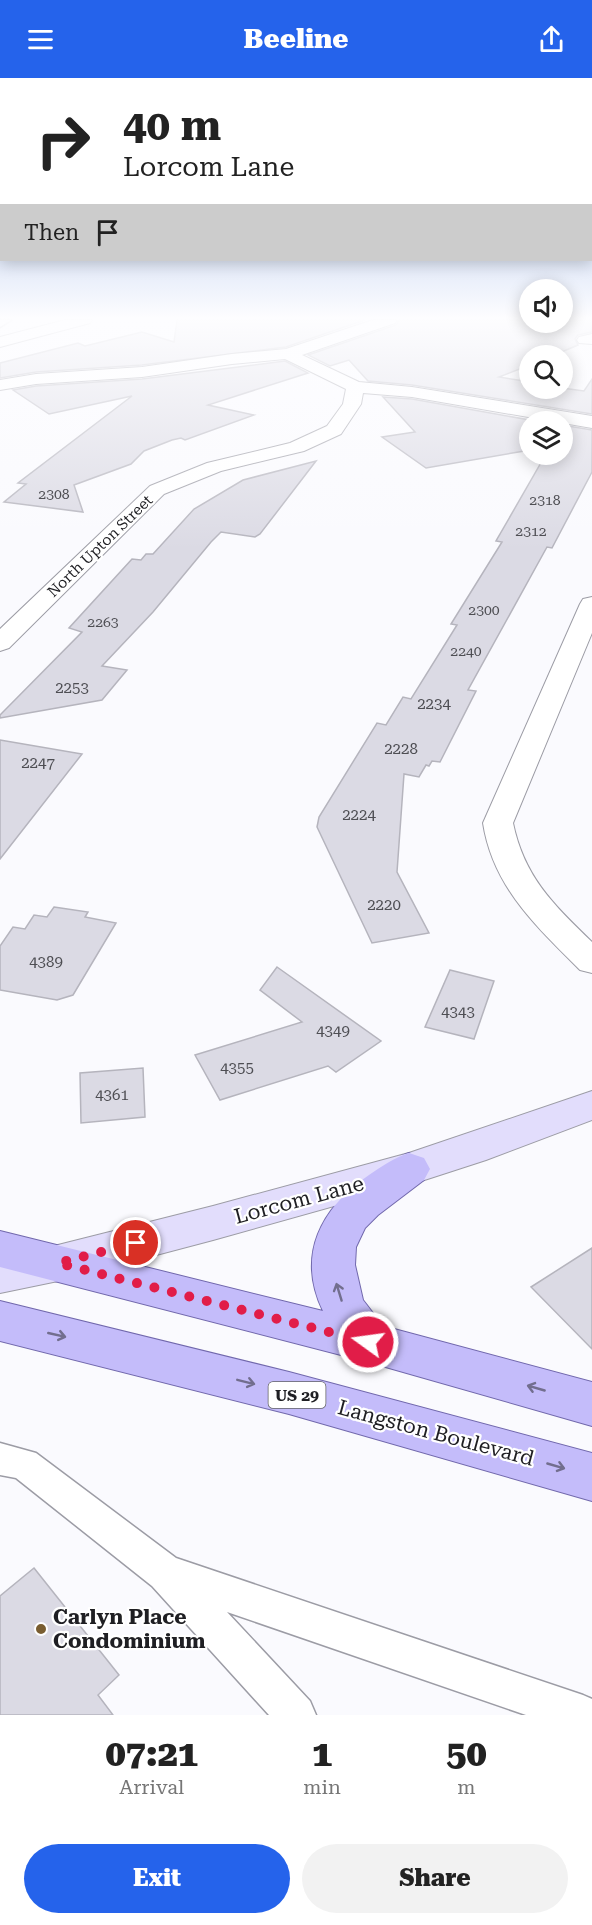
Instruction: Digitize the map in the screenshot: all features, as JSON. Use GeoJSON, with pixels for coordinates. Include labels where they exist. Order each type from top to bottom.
{"type":"FeatureCollection","features":[{"type":"Feature","properties":{"kind":"main road"},"geometry":{"type":"LineString","coordinates":[[368,1342],[344,1307],[332,1270],[335,1240],[348,1217],[372,1194],[409,1169]]}},
{"type":"Feature","properties":{"kind":"main road"},"geometry":{"type":"LineString","coordinates":[[0,1249],[368,1342],[592,1404]]}},
{"type":"Feature","properties":{"kind":"main road","name":"Langston Boulevard"},"geometry":{"type":"LineString","coordinates":[[0,1321],[290,1393],[592,1477]]}},
{"type":"Feature","properties":{"kind":"street","name":"North Upton Street"},"geometry":{"type":"LineString","coordinates":[[0,643],[157,490],[214,467],[297,447],[334,430],[352,404],[353,396]]}},
{"type":"Feature","properties":{"kind":"street"},"geometry":{"type":"LineString","coordinates":[[438,396],[592,422]]}},
{"type":"Feature","properties":{"kind":"street"},"geometry":{"type":"LineString","coordinates":[[592,604],[498,823],[500,843],[507,864],[534,902],[592,962]]}},
{"type":"Feature","properties":{"kind":"street","name":"Lorcom Lane"},"geometry":{"type":"LineString","coordinates":[[0,1275],[58,1263],[409,1169],[472,1149],[592,1105]]}},
{"type":"Feature","properties":{"kind":"lane"},"geometry":{"type":"LineString","coordinates":[[0,1459],[24,1464],[165,1573],[296,1715]]}},
{"type":"Feature","properties":{"kind":"lane"},"geometry":{"type":"LineString","coordinates":[[165,1573],[583,1715]]}},
{"type":"Feature","properties":{"kind":"building"},"geometry":{"type":"Polygon","coordinates":[[[23,396],[130,396],[49,414],[23,396]]]}},
{"type":"Feature","properties":{"kind":"building"},"geometry":{"type":"Polygon","coordinates":[[[131,396],[235,396],[208,405],[254,415],[185,440],[181,438],[172,440],[144,451],[131,464],[74,485],[83,512],[4,502],[26,484],[18,483],[131,396]]]}},
{"type":"Feature","properties":{"kind":"building"},"geometry":{"type":"Polygon","coordinates":[[[483,396],[573,399],[573,396],[592,396],[592,414],[483,396]]]}},
{"type":"Feature","properties":{"kind":"building"},"geometry":{"type":"Polygon","coordinates":[[[383,397],[412,399],[519,418],[519,452],[426,468],[382,437],[415,432],[383,397]]]}},
{"type":"Feature","properties":{"kind":"building"},"geometry":{"type":"Polygon","coordinates":[[[573,427],[592,430],[592,472],[552,548],[547,547],[468,690],[476,691],[440,762],[432,761],[429,766],[426,765],[419,777],[404,774],[397,872],[429,933],[372,943],[317,827],[319,817],[377,723],[386,725],[403,697],[411,699],[457,625],[451,624],[502,542],[496,541],[540,465],[573,465],[573,427]]]}},
{"type":"Feature","properties":{"kind":"building"},"geometry":{"type":"Polygon","coordinates":[[[316,461],[260,534],[255,537],[221,532],[211,542],[153,612],[102,666],[127,670],[102,700],[0,718],[0,715],[82,632],[69,628],[132,559],[141,560],[146,554],[153,554],[194,509],[243,480],[316,461]]]}},
{"type":"Feature","properties":{"kind":"building"},"geometry":{"type":"Polygon","coordinates":[[[0,740],[82,754],[0,859],[0,740]]]}},
{"type":"Feature","properties":{"kind":"building"},"geometry":{"type":"Polygon","coordinates":[[[54,907],[88,912],[85,917],[116,923],[73,995],[57,1000],[0,990],[0,946],[13,927],[25,929],[34,915],[47,917],[54,907]]]}},
{"type":"Feature","properties":{"kind":"building"},"geometry":{"type":"Polygon","coordinates":[[[277,967],[381,1041],[336,1072],[328,1066],[220,1100],[195,1055],[302,1022],[260,990],[277,967]]]}},
{"type":"Feature","properties":{"kind":"building"},"geometry":{"type":"Polygon","coordinates":[[[450,970],[494,981],[474,1039],[425,1027],[450,970]]]}},
{"type":"Feature","properties":{"kind":"building"},"geometry":{"type":"Polygon","coordinates":[[[143,1068],[145,1117],[81,1123],[80,1073],[143,1068]]]}},
{"type":"Feature","properties":{"kind":"building"},"geometry":{"type":"Polygon","coordinates":[[[592,1248],[592,1349],[531,1287],[592,1248]]]}},
{"type":"Feature","properties":{"kind":"building","name":"Carlyn Place Condominium"},"geometry":{"type":"Polygon","coordinates":[[[34,1568],[119,1675],[98,1695],[113,1715],[0,1715],[0,1596],[34,1568]]]}},
{"type":"Feature","properties":{"kind":"place","name":"Carlyn Place Condominium"},"geometry":{"type":"Point","coordinates":[41,1629]}},
{"type":"Feature","properties":{"kind":"route"},"geometry":{"type":"LineString","coordinates":[[136,1243],[58,1263],[368,1342]]}}]}
